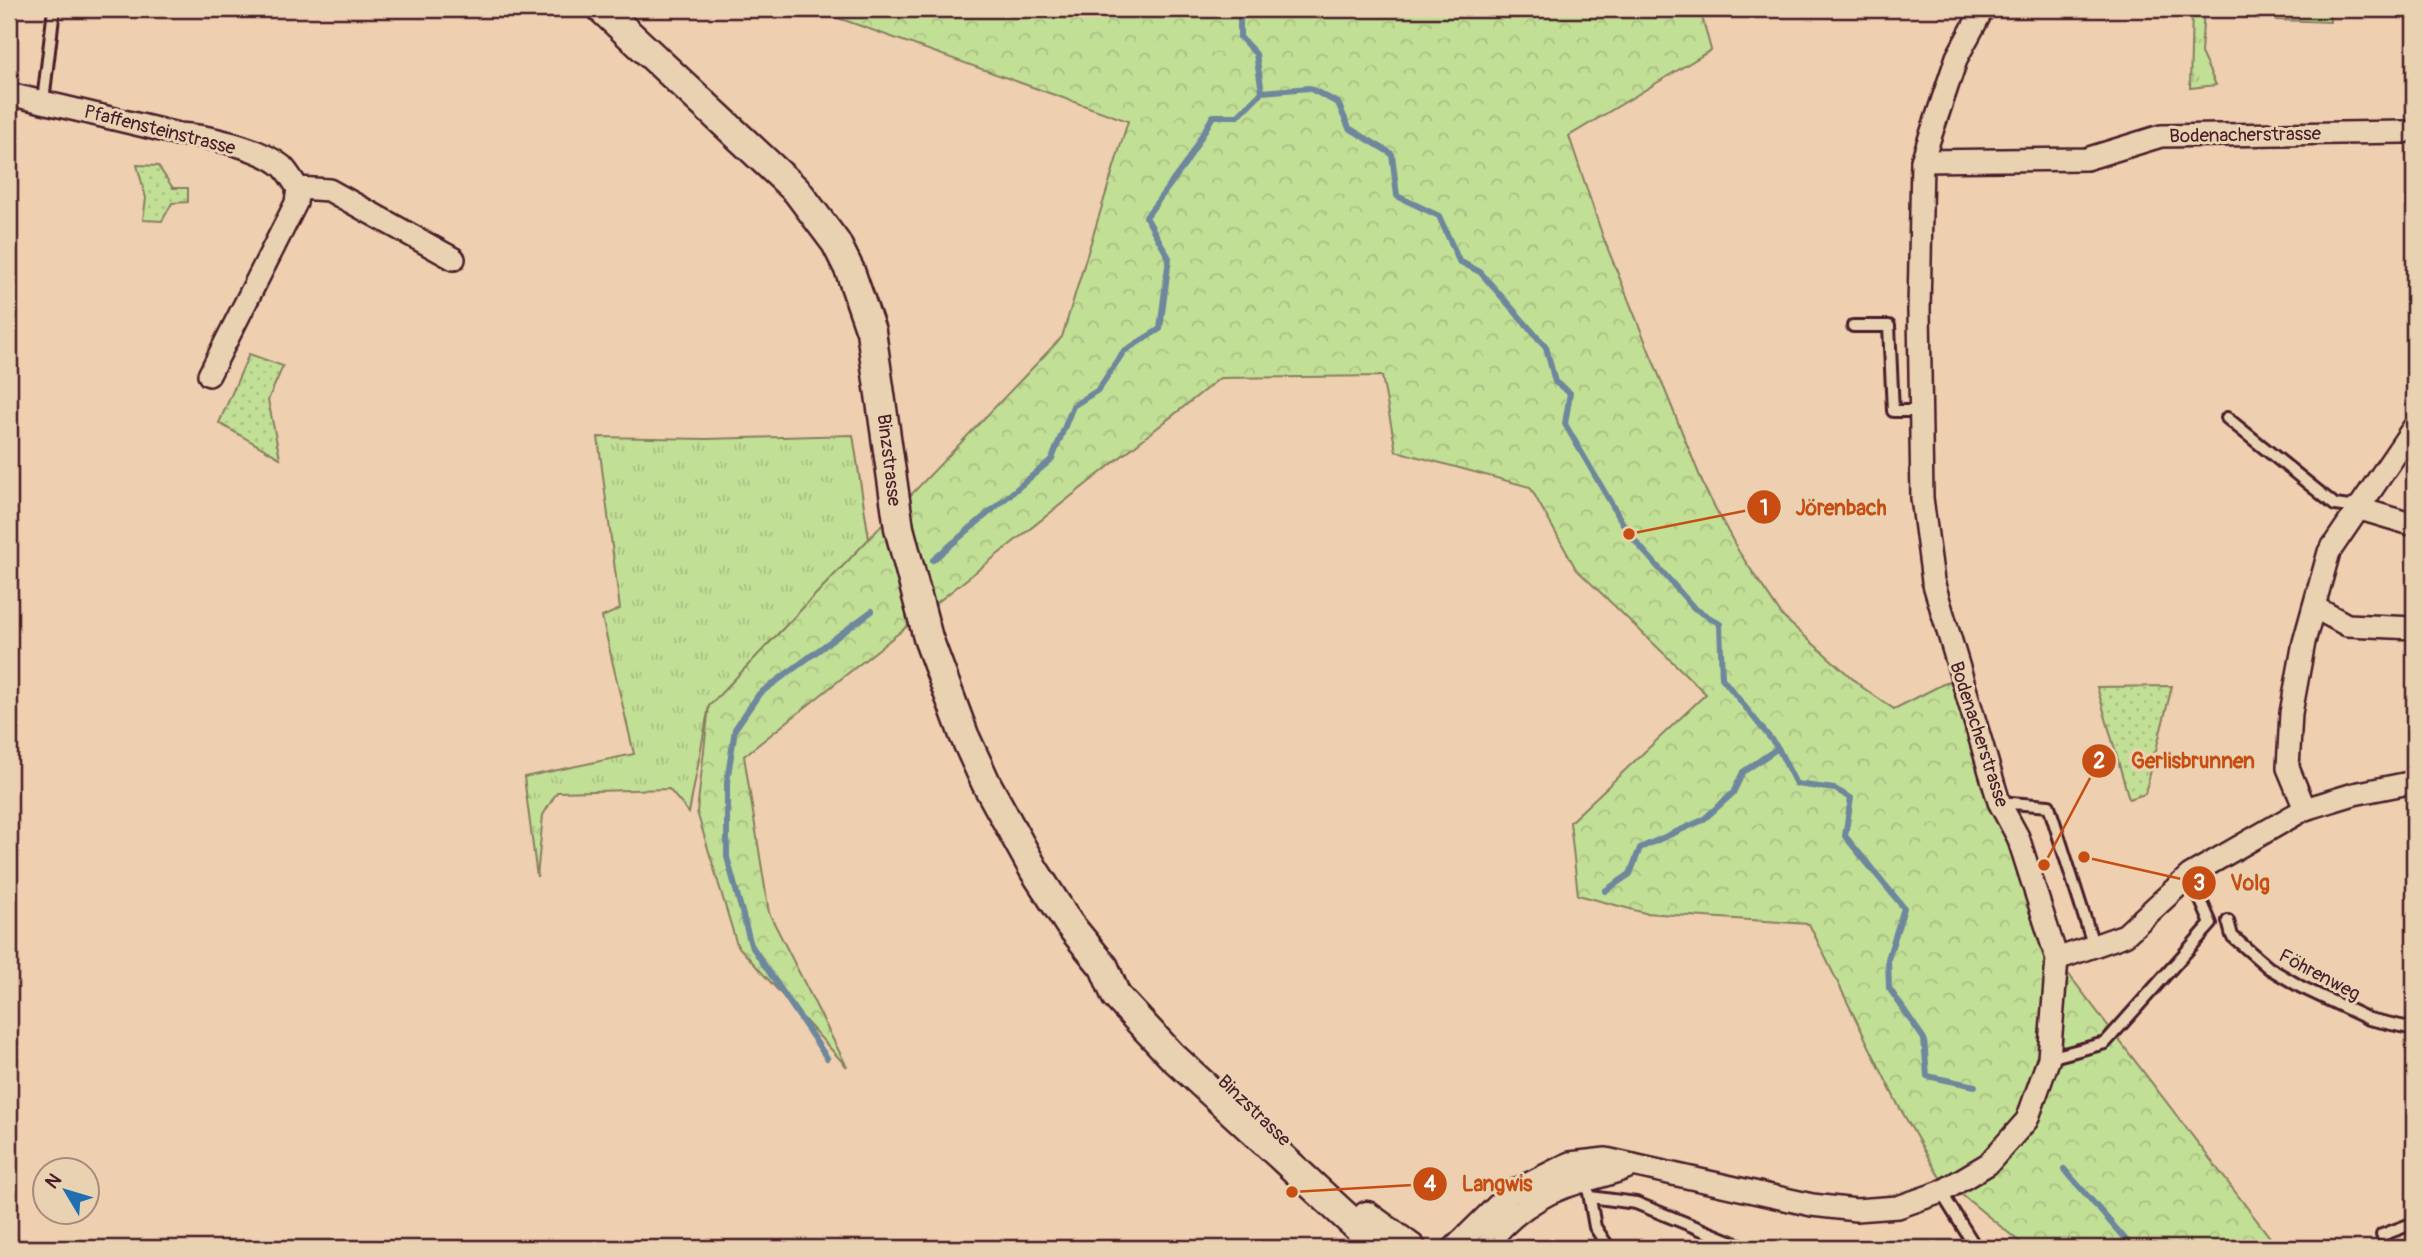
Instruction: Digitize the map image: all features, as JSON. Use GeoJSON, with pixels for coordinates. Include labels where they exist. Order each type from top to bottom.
{"type":"FeatureCollection","features":[{"type":"Feature","properties":{"kind":"main road","name":"Binzstrasse"},"geometry":{"type":"LineString","coordinates":[[602,9],[797,191],[836,243],[862,301],[871,331],[899,528],[928,638],[946,691],[986,783],[1034,870],[1069,924],[1104,967],[1116,996],[1171,1055],[1380,1248]]}},
{"type":"Feature","properties":{"kind":"main road","name":"Binzstrasse"},"geometry":{"type":"LineString","coordinates":[[1104,967],[1127,982],[1186,1045],[1370,1219],[1411,1248]]}},
{"type":"Feature","properties":{"kind":"street","name":"Bodenacherstrasse"},"geometry":{"type":"LineString","coordinates":[[1485,1248],[1495,1234],[1521,1210],[1549,1194],[1588,1179],[1609,1177],[1633,1165],[1812,1205],[1856,1210],[1898,1207],[1941,1192],[1988,1164],[2027,1120],[2049,1058],[2057,959],[2018,837],[1999,802],[1933,581],[1922,498],[1922,161],[1957,57],[1983,9]]}},
{"type":"Feature","properties":{"kind":"street","name":"Pfaffensteinstrasse"},"geometry":{"type":"LineString","coordinates":[[9,94],[178,134],[200,135],[251,152],[283,167],[298,188]]}},
{"type":"Feature","properties":{"kind":"street","name":"Bodenacherstrasse"},"geometry":{"type":"LineString","coordinates":[[1922,161],[2086,159],[2161,136],[2403,132]]}},
{"type":"Feature","properties":{"kind":"street"},"geometry":{"type":"LineString","coordinates":[[209,375],[296,203],[298,188],[330,190],[454,259]]}},
{"type":"Feature","properties":{"kind":"street"},"geometry":{"type":"LineString","coordinates":[[2305,809],[2288,768],[2291,713],[2329,552],[2414,427]]}},
{"type":"Feature","properties":{"kind":"street"},"geometry":{"type":"LineString","coordinates":[[2357,508],[2414,525]]}},
{"type":"Feature","properties":{"kind":"street"},"geometry":{"type":"LineString","coordinates":[[2314,607],[2347,625],[2414,628]]}},
{"type":"Feature","properties":{"kind":"street"},"geometry":{"type":"LineString","coordinates":[[2057,959],[2124,935],[2190,875],[2305,809],[2354,794],[2414,782]]}},
{"type":"Feature","properties":{"kind":"street","name":"Bodenacherstrasse"},"geometry":{"type":"LineString","coordinates":[[1454,1248],[1510,1193],[1538,1177],[1570,1163],[1588,1179]]}},
{"type":"Feature","properties":{"kind":"lane"},"geometry":{"type":"LineString","coordinates":[[43,101],[54,9]]}},
{"type":"Feature","properties":{"kind":"lane"},"geometry":{"type":"LineString","coordinates":[[1853,326],[1889,326],[1894,411],[1920,411]]}},
{"type":"Feature","properties":{"kind":"lane"},"geometry":{"type":"LineString","coordinates":[[2227,418],[2289,471],[2335,505],[2357,508]]}},
{"type":"Feature","properties":{"kind":"lane"},"geometry":{"type":"LineString","coordinates":[[1999,802],[2049,806],[2094,947]]}},
{"type":"Feature","properties":{"kind":"lane"},"geometry":{"type":"LineString","coordinates":[[2049,1058],[2105,1043],[2211,924],[2190,875]]}},
{"type":"Feature","properties":{"kind":"lane","name":"Föhrenweg"},"geometry":{"type":"LineString","coordinates":[[2228,921],[2232,936],[2269,968],[2301,988],[2369,1020],[2414,1029]]}},
{"type":"Feature","properties":{"kind":"lane"},"geometry":{"type":"LineString","coordinates":[[1588,1179],[1595,1227],[1609,1248]]}},
{"type":"Feature","properties":{"kind":"lane"},"geometry":{"type":"LineString","coordinates":[[1588,1179],[1636,1203],[1747,1248]]}},
{"type":"Feature","properties":{"kind":"lane"},"geometry":{"type":"LineString","coordinates":[[1941,1192],[1976,1248]]}},
{"type":"Feature","properties":{"kind":"lane"},"geometry":{"type":"LineString","coordinates":[[2382,1235],[2414,1223]]}},
{"type":"Feature","properties":{"kind":"green space"},"geometry":{"type":"Polygon","coordinates":[[[813,9],[1700,9],[1711,50],[1569,136],[1603,237],[1705,489],[1739,552],[1783,617],[1862,687],[1894,709],[1961,675],[2057,959],[2278,1248],[2027,1248],[1939,1176],[1897,1103],[1809,924],[1645,913],[1578,895],[1570,822],[1706,694],[1576,569],[1530,487],[1396,451],[1382,376],[1220,378],[744,756],[769,913],[847,1067],[737,945],[697,812],[709,706],[1062,337],[1128,121],[813,9]]]}},
{"type":"Feature","properties":{"kind":"green space"},"geometry":{"type":"Polygon","coordinates":[[[2192,9],[2204,9],[2201,53],[2216,85],[2190,88],[2192,9]]]}},
{"type":"Feature","properties":{"kind":"green space"},"geometry":{"type":"Polygon","coordinates":[[[2266,9],[2329,9],[2330,22],[2276,20],[2266,9]]]}},
{"type":"Feature","properties":{"kind":"green space"},"geometry":{"type":"Polygon","coordinates":[[[137,165],[158,166],[173,188],[188,188],[188,202],[172,203],[162,221],[143,220],[146,198],[137,165]]]}},
{"type":"Feature","properties":{"kind":"green space"},"geometry":{"type":"Polygon","coordinates":[[[249,354],[283,366],[268,400],[280,458],[219,423],[249,354]]]}},
{"type":"Feature","properties":{"kind":"green space"},"geometry":{"type":"Polygon","coordinates":[[[853,435],[869,539],[709,706],[689,813],[669,789],[557,792],[543,815],[537,877],[524,777],[634,754],[602,617],[620,609],[598,437],[706,439],[853,435]]]}},
{"type":"Feature","properties":{"kind":"green space"},"geometry":{"type":"Polygon","coordinates":[[[2172,686],[2145,794],[2129,799],[2097,687],[2172,686]]]}},
{"type":"Feature","properties":{"kind":"waterway"},"geometry":{"type":"LineString","coordinates":[[1240,9],[1240,37],[1256,54],[1262,92],[1309,88],[1338,103],[1349,128],[1392,154],[1397,196],[1439,216],[1459,261],[1480,272],[1546,347],[1555,382],[1570,393],[1565,424],[1629,534],[1694,608],[1720,624],[1722,678],[1778,748],[1796,784],[1835,789],[1851,798],[1845,836],[1904,908],[1888,959],[1889,988],[1924,1039],[1927,1076],[1975,1086]]}},
{"type":"Feature","properties":{"kind":"waterway"},"geometry":{"type":"LineString","coordinates":[[933,560],[1052,459],[1073,406],[1098,390],[1124,351],[1160,329],[1169,258],[1146,217],[1186,163],[1213,116],[1238,116],[1262,92]]}},
{"type":"Feature","properties":{"kind":"waterway"},"geometry":{"type":"LineString","coordinates":[[827,1058],[751,945],[727,857],[727,782],[735,729],[759,694],[872,611]]}},
{"type":"Feature","properties":{"kind":"waterway"},"geometry":{"type":"LineString","coordinates":[[1605,891],[1630,874],[1640,848],[1703,820],[1733,793],[1743,772],[1778,748]]}},
{"type":"Feature","properties":{"kind":"waterway"},"geometry":{"type":"LineString","coordinates":[[2064,1169],[2133,1248]]}},
{"type":"Feature","properties":{"kind":"place","name":"Jörenbach"},"geometry":{"type":"Point","coordinates":[1629,534]}},
{"type":"Feature","properties":{"kind":"place","name":"Volg"},"geometry":{"type":"Point","coordinates":[2084,857]}},
{"type":"Feature","properties":{"kind":"place","name":"Gerlisbrunnen"},"geometry":{"type":"Point","coordinates":[2044,865]}},
{"type":"Feature","properties":{"kind":"place","name":"Langwis"},"geometry":{"type":"Point","coordinates":[1292,1192]}}]}
